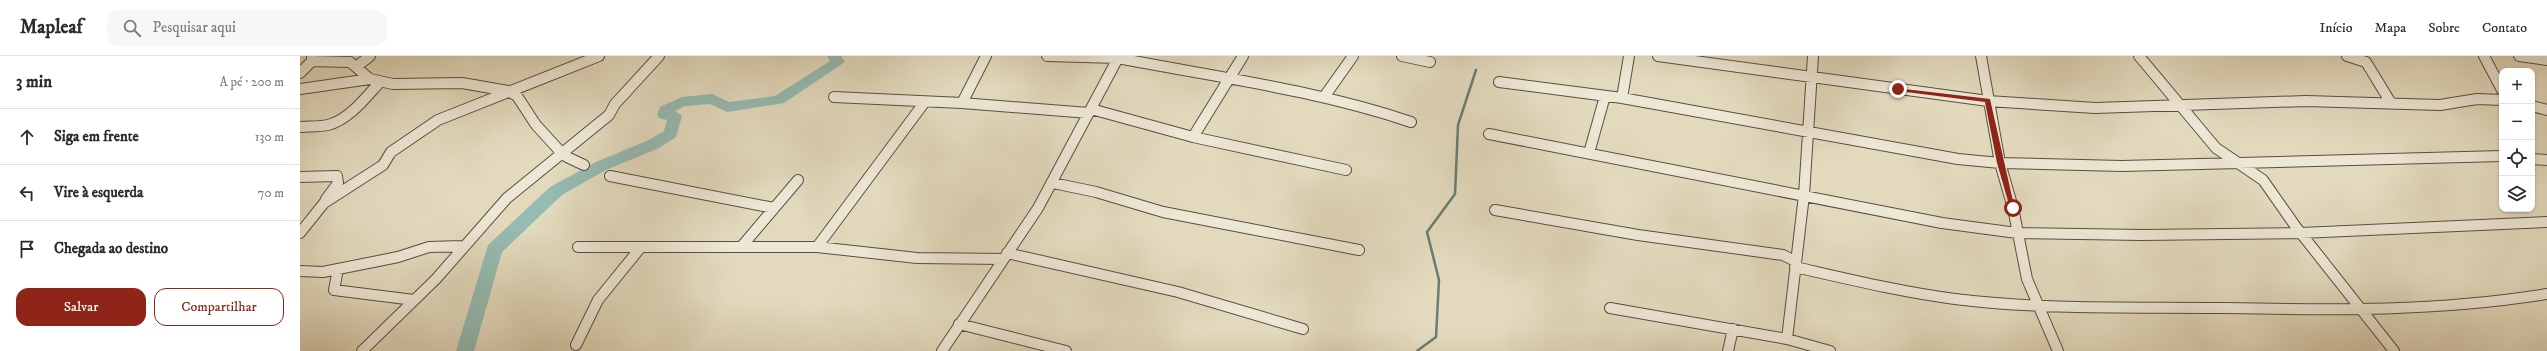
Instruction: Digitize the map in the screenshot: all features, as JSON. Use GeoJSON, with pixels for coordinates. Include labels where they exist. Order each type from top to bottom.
{"type":"FeatureCollection","features":[{"type":"Feature","properties":{"kind":"street"},"geometry":{"type":"LineString","coordinates":[[356,67],[370,56]]}},
{"type":"Feature","properties":{"kind":"street"},"geometry":{"type":"LineString","coordinates":[[324,203],[383,165],[391,152],[438,120],[599,56]]}},
{"type":"Feature","properties":{"kind":"street"},"geometry":{"type":"LineString","coordinates":[[362,351],[436,279],[463,246],[507,198],[563,154],[609,115],[615,104],[659,56]]}},
{"type":"Feature","properties":{"kind":"street"},"geometry":{"type":"LineString","coordinates":[[962,103],[986,56]]}},
{"type":"Feature","properties":{"kind":"street"},"geometry":{"type":"LineString","coordinates":[[1047,56],[1118,58],[1324,97],[1367,107],[1411,122]]}},
{"type":"Feature","properties":{"kind":"street"},"geometry":{"type":"LineString","coordinates":[[1193,137],[1243,56]]}},
{"type":"Feature","properties":{"kind":"street"},"geometry":{"type":"LineString","coordinates":[[1324,97],[1353,56]]}},
{"type":"Feature","properties":{"kind":"street"},"geometry":{"type":"LineString","coordinates":[[1402,56],[1430,62]]}},
{"type":"Feature","properties":{"kind":"street"},"geometry":{"type":"LineString","coordinates":[[1622,98],[1629,56]]}},
{"type":"Feature","properties":{"kind":"street"},"geometry":{"type":"LineString","coordinates":[[1658,56],[1988,100],[2094,108],[2306,101],[2440,105],[2477,99],[2499,100]]}},
{"type":"Feature","properties":{"kind":"street"},"geometry":{"type":"LineString","coordinates":[[1787,339],[1804,195],[1807,134],[1813,76],[1813,56]]}},
{"type":"Feature","properties":{"kind":"street"},"geometry":{"type":"LineString","coordinates":[[1980,56],[2000,163],[2027,279],[2058,351]]}},
{"type":"Feature","properties":{"kind":"street"},"geometry":{"type":"LineString","coordinates":[[2138,56],[2216,148],[2263,180],[2301,233],[2394,351]]}},
{"type":"Feature","properties":{"kind":"street"},"geometry":{"type":"LineString","coordinates":[[2347,56],[2355,56],[2366,62],[2391,103]]}},
{"type":"Feature","properties":{"kind":"street"},"geometry":{"type":"LineString","coordinates":[[2484,56],[2499,84]]}},
{"type":"Feature","properties":{"kind":"street"},"geometry":{"type":"LineString","coordinates":[[2519,56],[2547,60]]}},
{"type":"Feature","properties":{"kind":"street"},"geometry":{"type":"LineString","coordinates":[[300,73],[312,58],[350,62],[370,79],[380,82],[462,82],[508,91],[517,96],[536,125],[563,154],[584,165]]}},
{"type":"Feature","properties":{"kind":"street"},"geometry":{"type":"LineString","coordinates":[[942,351],[1053,183],[1118,58]]}},
{"type":"Feature","properties":{"kind":"street"},"geometry":{"type":"LineString","coordinates":[[300,89],[370,79]]}},
{"type":"Feature","properties":{"kind":"street"},"geometry":{"type":"LineString","coordinates":[[300,127],[327,125],[336,121],[364,99],[380,82]]}},
{"type":"Feature","properties":{"kind":"street"},"geometry":{"type":"LineString","coordinates":[[1499,82],[1622,98],[1807,134],[1958,159],[2000,163],[2122,166],[2239,164],[2439,156],[2499,156]]}},
{"type":"Feature","properties":{"kind":"street"},"geometry":{"type":"LineString","coordinates":[[1589,153],[1605,96]]}},
{"type":"Feature","properties":{"kind":"street"},"geometry":{"type":"LineString","coordinates":[[834,97],[1090,111],[1193,137],[1346,170]]}},
{"type":"Feature","properties":{"kind":"street"},"geometry":{"type":"LineString","coordinates":[[816,247],[924,103]]}},
{"type":"Feature","properties":{"kind":"street"},"geometry":{"type":"LineString","coordinates":[[2535,107],[2547,110]]}},
{"type":"Feature","properties":{"kind":"street"},"geometry":{"type":"LineString","coordinates":[[1489,134],[1942,223],[2017,233],[2134,235],[2301,233],[2547,222]]}},
{"type":"Feature","properties":{"kind":"street"},"geometry":{"type":"LineString","coordinates":[[2535,159],[2547,160]]}},
{"type":"Feature","properties":{"kind":"street"},"geometry":{"type":"LineString","coordinates":[[300,177],[337,176],[338,178],[338,183],[300,233]]}},
{"type":"Feature","properties":{"kind":"street"},"geometry":{"type":"LineString","coordinates":[[610,176],[645,186],[737,198],[774,208]]}},
{"type":"Feature","properties":{"kind":"street"},"geometry":{"type":"LineString","coordinates":[[742,246],[798,180]]}},
{"type":"Feature","properties":{"kind":"street"},"geometry":{"type":"LineString","coordinates":[[1053,183],[1096,192],[1163,212],[1359,250]]}},
{"type":"Feature","properties":{"kind":"street"},"geometry":{"type":"LineString","coordinates":[[1495,210],[1638,235],[1783,255],[1796,260],[1957,299],[2037,305],[2364,311],[2485,304],[2547,294]]}},
{"type":"Feature","properties":{"kind":"street"},"geometry":{"type":"LineString","coordinates":[[300,271],[323,272],[338,270],[398,257],[428,248],[463,246]]}},
{"type":"Feature","properties":{"kind":"street"},"geometry":{"type":"LineString","coordinates":[[578,247],[816,247],[917,258],[1005,256],[1178,292],[1303,329]]}},
{"type":"Feature","properties":{"kind":"street"},"geometry":{"type":"LineString","coordinates":[[576,345],[598,300],[641,247]]}},
{"type":"Feature","properties":{"kind":"street"},"geometry":{"type":"LineString","coordinates":[[338,270],[334,290],[414,300]]}},
{"type":"Feature","properties":{"kind":"street"},"geometry":{"type":"LineString","coordinates":[[1610,308],[1787,339],[1830,351]]}},
{"type":"Feature","properties":{"kind":"street"},"geometry":{"type":"LineString","coordinates":[[959,324],[984,332],[1066,351]]}},
{"type":"Feature","properties":{"kind":"street"},"geometry":{"type":"LineString","coordinates":[[1728,351],[1733,330]]}},
{"type":"Feature","properties":{"kind":"waterway"},"geometry":{"type":"LineString","coordinates":[[465,351],[494,249],[556,191],[601,166],[654,144],[671,134],[675,116],[664,115],[665,110],[682,102],[712,99],[727,107],[779,100],[838,62],[834,56]]}},
{"type":"Feature","properties":{"kind":"waterway"},"geometry":{"type":"LineString","coordinates":[[1417,351],[1436,337],[1439,280],[1427,232],[1455,194],[1458,125],[1476,70]]}},
{"type":"Feature","properties":{"kind":"route"},"geometry":{"type":"LineString","coordinates":[[1898,89],[1988,100],[2000,163],[2013,208]]}}]}
